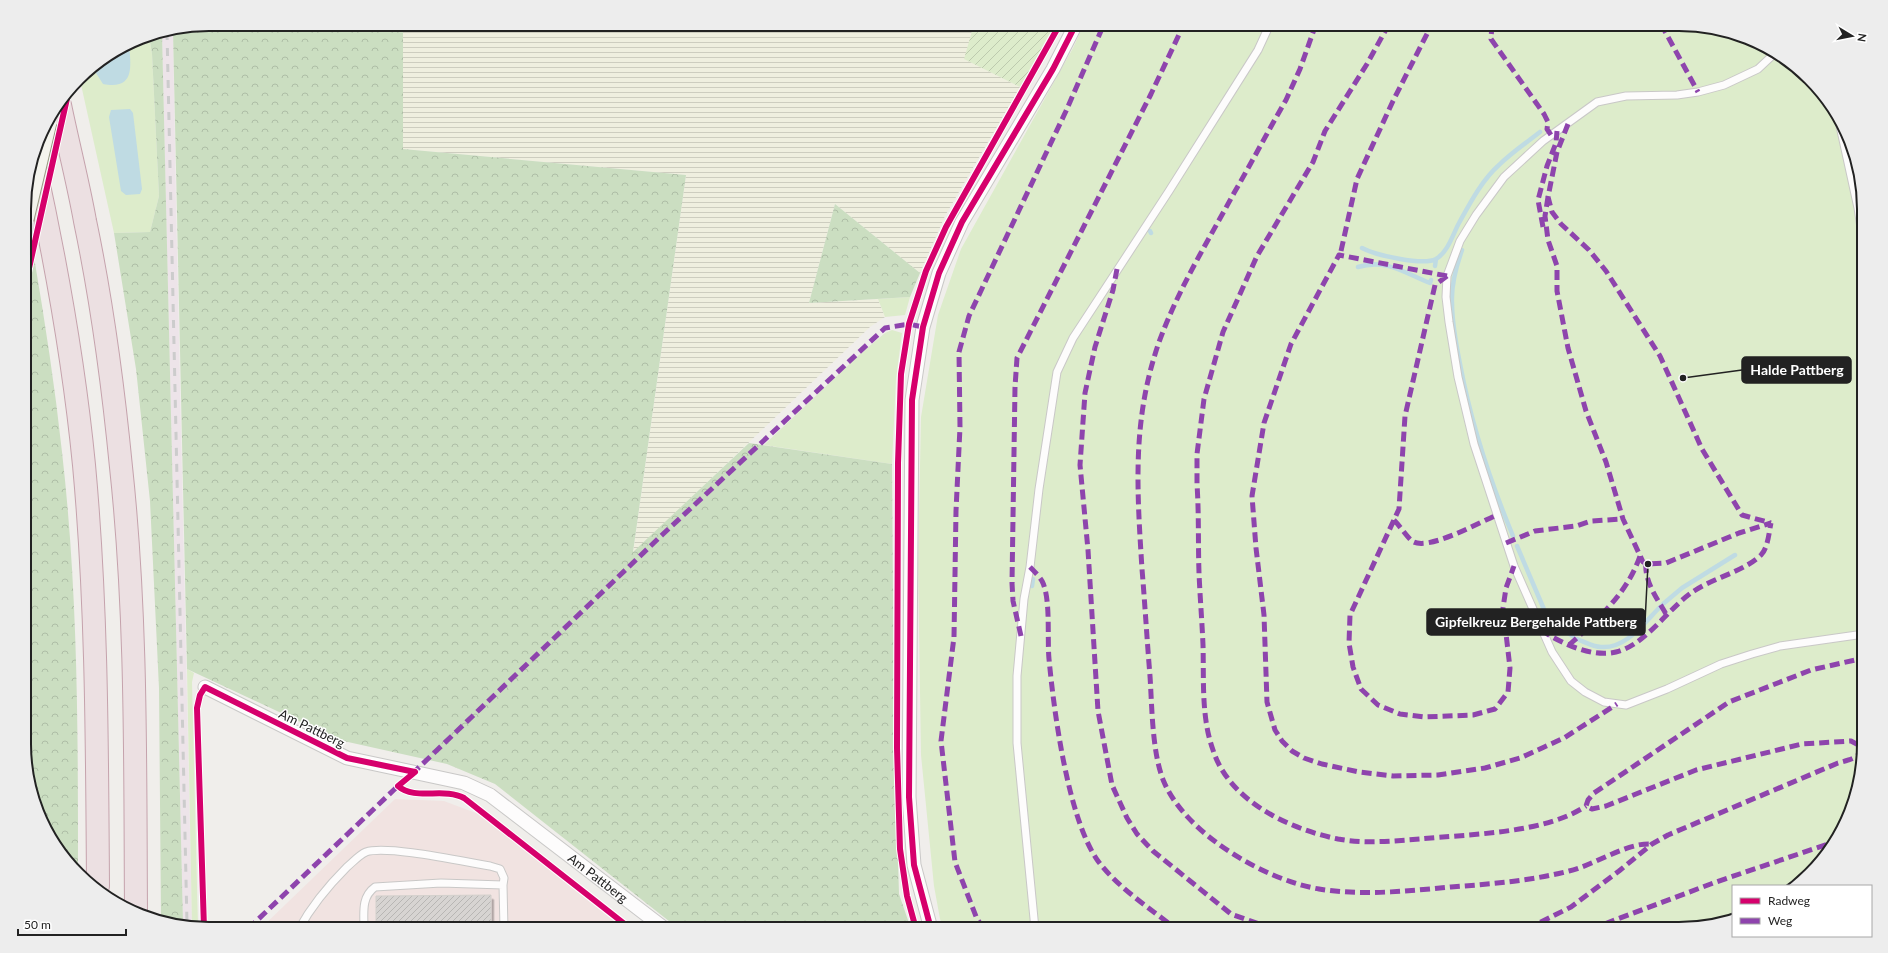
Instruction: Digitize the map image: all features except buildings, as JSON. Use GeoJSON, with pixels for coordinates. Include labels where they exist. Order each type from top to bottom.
{"type":"FeatureCollection","features":[{"type":"Feature","properties":{"kind":"highway"},"geometry":{"type":"LineString","coordinates":[[61,110],[86,222],[106,345],[121,467],[129,553],[135,701],[136,906]]}},
{"type":"Feature","properties":{"kind":"highway"},"geometry":{"type":"LineString","coordinates":[[36,168],[51,239],[71,353],[84,464],[92,584],[96,715],[98,883]]}},
{"type":"Feature","properties":{"kind":"main road"},"geometry":{"type":"LineString","coordinates":[[34,178],[39,155]]}},
{"type":"Feature","properties":{"kind":"street"},"geometry":{"type":"LineString","coordinates":[[929,922],[914,865],[909,797],[912,400],[923,327],[938,273],[962,222],[1053,69],[1072,31]]}},
{"type":"Feature","properties":{"kind":"street","name":"Am Pattberg"},"geometry":{"type":"LineString","coordinates":[[205,687],[347,758],[464,783],[490,795],[656,922]]}},
{"type":"Feature","properties":{"kind":"lane"},"geometry":{"type":"LineString","coordinates":[[1034,922],[1017,743],[1017,676],[1024,599],[1030,567],[1039,489],[1058,372],[1073,338],[1169,191],[1258,50],[1267,31]]}},
{"type":"Feature","properties":{"kind":"lane"},"geometry":{"type":"LineString","coordinates":[[1771,57],[1758,69],[1724,85],[1698,92],[1677,95],[1626,96],[1597,102],[1543,141],[1504,177],[1476,215],[1460,241],[1447,276],[1446,297],[1449,322],[1458,377],[1474,444],[1514,566],[1552,652],[1571,681],[1586,692],[1604,702],[1626,705],[1667,689],[1721,664],[1759,652],[1780,646],[1857,635]]}},
{"type":"Feature","properties":{"kind":"lane"},"geometry":{"type":"LineString","coordinates":[[1844,142],[1857,203]]}},
{"type":"Feature","properties":{"kind":"lane"},"geometry":{"type":"LineString","coordinates":[[303,922],[318,897],[348,867],[366,852],[390,851],[490,866],[500,870],[504,878],[504,922]]}},
{"type":"Feature","properties":{"kind":"lane"},"geometry":{"type":"LineString","coordinates":[[364,922],[365,899],[369,891],[375,886],[441,883],[503,885]]}},
{"type":"Feature","properties":{"kind":"shaded area"},"geometry":{"type":"Polygon","coordinates":[[[173,34],[192,921],[183,920],[162,37],[173,34]]]}},
{"type":"Feature","properties":{"kind":"shaded area"},"geometry":{"type":"Polygon","coordinates":[[[395,799],[444,801],[481,815],[615,922],[267,922],[395,799]]]}},
{"type":"Feature","properties":{"kind":"green space"},"geometry":{"type":"Polygon","coordinates":[[[198,31],[403,31],[403,149],[686,175],[633,552],[749,443],[892,464],[894,729],[899,894],[909,922],[670,922],[495,784],[447,764],[339,740],[187,669],[173,34],[198,31]]]}},
{"type":"Feature","properties":{"kind":"green space"},"geometry":{"type":"Polygon","coordinates":[[[403,31],[972,31],[965,59],[1020,87],[945,216],[920,273],[835,204],[809,303],[878,299],[885,317],[870,327],[633,553],[686,175],[403,149],[403,31]]]}},
{"type":"Feature","properties":{"kind":"green space"},"geometry":{"type":"Polygon","coordinates":[[[972,31],[1051,31],[1020,87],[964,59],[972,31]]]}},
{"type":"Feature","properties":{"kind":"green space"},"geometry":{"type":"Polygon","coordinates":[[[1081,31],[1690,31],[1714,34],[1736,40],[1758,49],[1778,61],[1796,75],[1813,92],[1827,110],[1839,130],[1848,152],[1854,174],[1857,198],[1857,755],[1854,779],[1848,801],[1839,823],[1827,843],[1813,861],[1796,878],[1787,885],[1732,885],[1732,914],[1714,919],[1690,922],[941,922],[934,886],[921,755],[918,565],[921,417],[938,315],[961,249],[1073,48],[1081,31]]]}},
{"type":"Feature","properties":{"kind":"green space"},"geometry":{"type":"Polygon","coordinates":[[[162,37],[183,920],[161,915],[159,688],[150,501],[136,369],[114,233],[150,232],[159,196],[152,54],[150,41],[162,37]]]}},
{"type":"Feature","properties":{"kind":"green space"},"geometry":{"type":"Polygon","coordinates":[[[150,41],[152,54],[159,196],[150,232],[114,233],[81,85],[110,61],[130,49],[150,41]]]}},
{"type":"Feature","properties":{"kind":"green space"},"geometry":{"type":"Polygon","coordinates":[[[835,204],[920,273],[910,297],[809,303],[835,204]]]}},
{"type":"Feature","properties":{"kind":"green space"},"geometry":{"type":"Polygon","coordinates":[[[34,257],[56,403],[67,504],[76,661],[78,864],[61,843],[49,823],[40,801],[34,779],[31,755],[31,271],[34,257]]]}},
{"type":"Feature","properties":{"kind":"green space"},"geometry":{"type":"Polygon","coordinates":[[[910,297],[905,315],[885,317],[878,299],[910,297]]]}},
{"type":"Feature","properties":{"kind":"green space"},"geometry":{"type":"Polygon","coordinates":[[[892,330],[902,333],[896,379],[892,464],[764,445],[859,355],[885,333],[892,330]]]}},
{"type":"Feature","properties":{"kind":"green space"},"geometry":{"type":"Polygon","coordinates":[[[187,669],[194,673],[192,682],[198,922],[192,921],[187,669]]]}},
{"type":"Feature","properties":{"kind":"water"},"geometry":{"type":"Polygon","coordinates":[[[129,49],[129,75],[121,84],[103,84],[96,73],[110,61],[129,49]]]}},
{"type":"Feature","properties":{"kind":"water"},"geometry":{"type":"Polygon","coordinates":[[[130,109],[133,113],[142,189],[140,194],[126,195],[121,191],[109,117],[111,110],[130,109]]]}},
{"type":"Feature","properties":{"kind":"pier"},"geometry":{"type":"Polygon","coordinates":[[[72,96],[31,272],[31,198],[34,174],[40,152],[49,130],[61,110],[72,96]]]}},
{"type":"Feature","properties":{"kind":"waterway"},"geometry":{"type":"LineString","coordinates":[[1362,248],[1399,259],[1421,261],[1436,259],[1444,252],[1477,192],[1487,178],[1508,156],[1540,132]]}},
{"type":"Feature","properties":{"kind":"waterway"},"geometry":{"type":"LineString","coordinates":[[1462,250],[1456,269],[1452,296],[1453,319],[1464,386],[1489,473],[1513,536]]}},
{"type":"Feature","properties":{"kind":"waterway"},"geometry":{"type":"LineString","coordinates":[[1435,266],[1436,259]]}},
{"type":"Feature","properties":{"kind":"waterway"},"geometry":{"type":"LineString","coordinates":[[1358,267],[1378,264],[1396,268],[1430,283],[1431,280]]}},
{"type":"Feature","properties":{"kind":"waterway"},"geometry":{"type":"LineString","coordinates":[[1517,546],[1546,614],[1558,627],[1573,636]]}},
{"type":"Feature","properties":{"kind":"waterway"},"geometry":{"type":"LineString","coordinates":[[1663,604],[1682,588],[1735,555]]}},
{"type":"Feature","properties":{"kind":"waterway"},"geometry":{"type":"LineString","coordinates":[[1032,586],[1033,579]]}},
{"type":"Feature","properties":{"kind":"waterway"},"geometry":{"type":"LineString","coordinates":[[1577,639],[1598,647],[1610,647],[1619,644],[1634,634],[1660,607]]}},
{"type":"Feature","properties":{"kind":"railway"},"geometry":{"type":"LineString","coordinates":[[167,36],[187,920]]}},
{"type":"Feature","properties":{"kind":"marked path"},"geometry":{"type":"LineString","coordinates":[[979,922],[955,862],[941,741],[954,637],[956,511],[960,427],[959,352],[969,316],[1066,111],[1101,31]]}},
{"type":"Feature","properties":{"kind":"marked path"},"geometry":{"type":"LineString","coordinates":[[1021,636],[1013,601],[1012,583],[1015,387],[1017,358],[1151,94],[1181,31]]}},
{"type":"Feature","properties":{"kind":"marked path"},"geometry":{"type":"LineString","coordinates":[[1314,31],[1300,69],[1286,100],[1183,286],[1158,345],[1144,401],[1138,456],[1140,540],[1153,730],[1157,758],[1164,782],[1175,801],[1190,819],[1208,836],[1230,852],[1275,876],[1319,889],[1352,892],[1402,891],[1525,880],[1569,871],[1622,850],[1642,844],[1652,844]]}},
{"type":"Feature","properties":{"kind":"marked path"},"geometry":{"type":"LineString","coordinates":[[1385,31],[1367,64],[1325,131],[1313,162],[1257,256],[1223,332],[1204,399],[1197,454],[1197,484],[1204,698],[1209,737],[1221,768],[1232,784],[1263,810],[1300,828],[1348,841],[1389,841],[1506,831],[1549,822],[1569,815],[1586,806]]}},
{"type":"Feature","properties":{"kind":"marked path"},"geometry":{"type":"LineString","coordinates":[[1341,251],[1357,179],[1393,101],[1428,31]]}},
{"type":"Feature","properties":{"kind":"marked path"},"geometry":{"type":"LineString","coordinates":[[1492,31],[1491,39],[1544,114],[1548,122],[1547,129],[1551,135]]}},
{"type":"Feature","properties":{"kind":"marked path"},"geometry":{"type":"LineString","coordinates":[[1665,31],[1698,92]]}},
{"type":"Feature","properties":{"kind":"marked path"},"geometry":{"type":"LineString","coordinates":[[1568,124],[1557,152],[1548,197],[1552,212],[1561,224],[1589,250],[1606,271],[1660,356],[1702,449],[1742,515],[1771,523]]}},
{"type":"Feature","properties":{"kind":"marked path"},"geometry":{"type":"LineString","coordinates":[[1543,227],[1538,200],[1547,166],[1556,143],[1557,131]]}},
{"type":"Feature","properties":{"kind":"marked path"},"geometry":{"type":"LineString","coordinates":[[1548,197],[1545,216],[1548,240],[1557,266],[1557,291],[1568,348],[1586,411],[1606,462],[1623,519],[1643,562],[1648,564],[1666,563],[1739,533],[1771,523]]}},
{"type":"Feature","properties":{"kind":"marked path"},"geometry":{"type":"LineString","coordinates":[[1447,276],[1339,255],[1291,344],[1264,423],[1252,496],[1256,548],[1264,615],[1267,702],[1275,730],[1282,741],[1292,751],[1304,758],[1322,764],[1359,772],[1393,776],[1438,775],[1485,768],[1520,758],[1564,738],[1617,704]]}},
{"type":"Feature","properties":{"kind":"marked path"},"geometry":{"type":"LineString","coordinates":[[1117,269],[1113,290],[1095,347],[1085,393],[1080,465],[1088,550],[1098,711],[1112,785],[1127,818],[1137,834],[1153,851],[1231,914],[1253,922]]}},
{"type":"Feature","properties":{"kind":"marked path"},"geometry":{"type":"LineString","coordinates":[[1447,276],[1435,285],[1405,416],[1399,509],[1350,615],[1349,643],[1353,667],[1361,689],[1378,705],[1400,714],[1424,717],[1473,715],[1495,709],[1508,692],[1510,668],[1503,608],[1506,588],[1514,566]]}},
{"type":"Feature","properties":{"kind":"marked path"},"geometry":{"type":"LineString","coordinates":[[412,774],[662,535],[885,328],[909,324],[923,327]]}},
{"type":"Feature","properties":{"kind":"marked path"},"geometry":{"type":"LineString","coordinates":[[1394,520],[1412,541],[1429,543],[1454,535],[1497,515]]}},
{"type":"Feature","properties":{"kind":"marked path"},"geometry":{"type":"LineString","coordinates":[[1506,543],[1535,531],[1576,526],[1591,521],[1623,519]]}},
{"type":"Feature","properties":{"kind":"marked path"},"geometry":{"type":"LineString","coordinates":[[1541,630],[1558,640],[1587,651],[1606,653],[1616,652],[1627,648],[1647,634],[1684,598],[1694,591],[1746,566],[1761,555],[1767,544],[1771,523]]}},
{"type":"Feature","properties":{"kind":"marked path"},"geometry":{"type":"LineString","coordinates":[[1569,645],[1601,615],[1619,594],[1628,582],[1640,556]]}},
{"type":"Feature","properties":{"kind":"marked path"},"geometry":{"type":"LineString","coordinates":[[1646,563],[1649,583],[1666,614]]}},
{"type":"Feature","properties":{"kind":"marked path"},"geometry":{"type":"LineString","coordinates":[[1030,567],[1041,579],[1047,597],[1049,659],[1055,707],[1064,764],[1078,819],[1087,842],[1098,861],[1106,871],[1135,897],[1167,922]]}},
{"type":"Feature","properties":{"kind":"marked path"},"geometry":{"type":"LineString","coordinates":[[1857,660],[1811,670],[1729,702],[1594,793],[1588,800],[1586,806],[1592,809],[1606,806],[1696,770],[1802,744],[1851,741],[1857,744]]}},
{"type":"Feature","properties":{"kind":"marked path"},"geometry":{"type":"LineString","coordinates":[[1541,922],[1571,907],[1652,844],[1668,835],[1857,756]]}},
{"type":"Feature","properties":{"kind":"marked path"},"geometry":{"type":"LineString","coordinates":[[255,922],[400,784]]}},
{"type":"Feature","properties":{"kind":"marked path"},"geometry":{"type":"LineString","coordinates":[[1610,922],[1716,882],[1826,845]]}},
{"type":"Feature","properties":{"kind":"cycle path"},"geometry":{"type":"LineString","coordinates":[[914,922],[907,896],[900,849],[897,748],[898,463],[901,374],[909,324],[926,271],[946,227],[1056,31]]}},
{"type":"Feature","properties":{"kind":"cycle path"},"geometry":{"type":"LineString","coordinates":[[929,922],[914,865],[909,797],[912,400],[923,327],[939,273],[962,222],[1053,69],[1072,31]]}},
{"type":"Feature","properties":{"kind":"cycle path"},"geometry":{"type":"LineString","coordinates":[[31,259],[66,104]]}},
{"type":"Feature","properties":{"kind":"cycle path"},"geometry":{"type":"LineString","coordinates":[[204,922],[197,708],[200,695],[205,687],[347,758],[415,772]]}},
{"type":"Feature","properties":{"kind":"cycle path"},"geometry":{"type":"LineString","coordinates":[[415,772],[398,786],[413,793],[448,794],[464,798],[622,922]]}},
{"type":"Feature","properties":{"kind":"place","name":"Halde Pattberg"},"geometry":{"type":"Point","coordinates":[1683,378]}},
{"type":"Feature","properties":{"kind":"place","name":"Gipfelkreuz Bergehalde Pattberg"},"geometry":{"type":"Point","coordinates":[1648,564]}}]}
